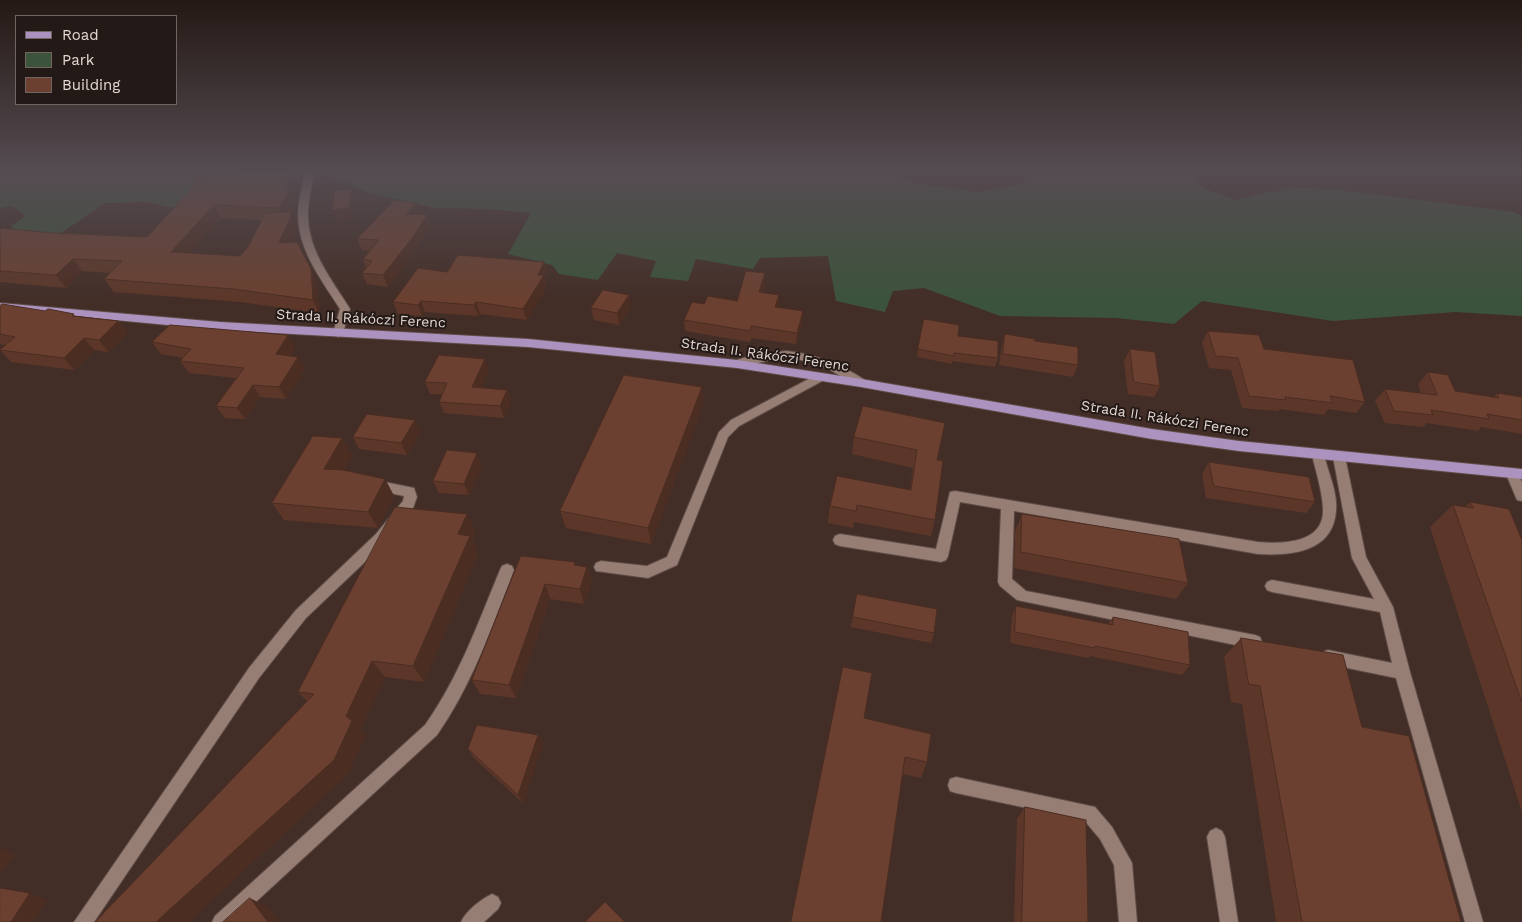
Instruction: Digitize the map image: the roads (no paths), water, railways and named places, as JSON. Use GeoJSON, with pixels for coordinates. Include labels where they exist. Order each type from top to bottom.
{"type":"FeatureCollection","features":[{"type":"Feature","properties":{"kind":"main road","name":"Strada II. Rákóczi Ferenc"},"geometry":{"type":"LineString","coordinates":[[0,306],[220,326],[528,343],[737,364],[860,383],[1152,434],[1318,455],[1517,474]]}},
{"type":"Feature","properties":{"kind":"street"},"geometry":{"type":"LineString","coordinates":[[303,215],[307,244],[345,309],[338,333]]}},
{"type":"Feature","properties":{"kind":"street"},"geometry":{"type":"LineString","coordinates":[[737,364],[773,355],[812,358],[839,368],[860,383]]}},
{"type":"Feature","properties":{"kind":"street"},"geometry":{"type":"LineString","coordinates":[[601,566],[648,572],[672,561],[723,435],[735,423],[820,377]]}},
{"type":"Feature","properties":{"kind":"street"},"geometry":{"type":"LineString","coordinates":[[840,540],[942,556],[955,496],[1258,548],[1282,550],[1298,548],[1313,541],[1326,526],[1330,511],[1318,455]]}},
{"type":"Feature","properties":{"kind":"street"},"geometry":{"type":"LineString","coordinates":[[1338,457],[1359,558],[1386,607],[1402,672],[1474,922]]}},
{"type":"Feature","properties":{"kind":"street"},"geometry":{"type":"LineString","coordinates":[[1517,474],[1522,496]]}},
{"type":"Feature","properties":{"kind":"street"},"geometry":{"type":"LineString","coordinates":[[83,922],[254,672],[301,614],[381,538],[408,504],[411,497],[409,492],[361,482]]}},
{"type":"Feature","properties":{"kind":"street"},"geometry":{"type":"LineString","coordinates":[[1008,505],[1004,582],[1022,596],[1266,644]]}},
{"type":"Feature","properties":{"kind":"street"},"geometry":{"type":"LineString","coordinates":[[222,922],[431,730],[443,715],[457,689],[507,570]]}},
{"type":"Feature","properties":{"kind":"street"},"geometry":{"type":"LineString","coordinates":[[1272,586],[1386,607]]}},
{"type":"Feature","properties":{"kind":"street"},"geometry":{"type":"LineString","coordinates":[[1314,654],[1402,672]]}},
{"type":"Feature","properties":{"kind":"street"},"geometry":{"type":"LineString","coordinates":[[956,785],[1089,813],[1106,833],[1123,863],[1128,922]]}},
{"type":"Feature","properties":{"kind":"street"},"geometry":{"type":"LineString","coordinates":[[1216,837],[1229,922]]}},
{"type":"Feature","properties":{"kind":"street"},"geometry":{"type":"LineString","coordinates":[[470,922],[492,903]]}}]}
